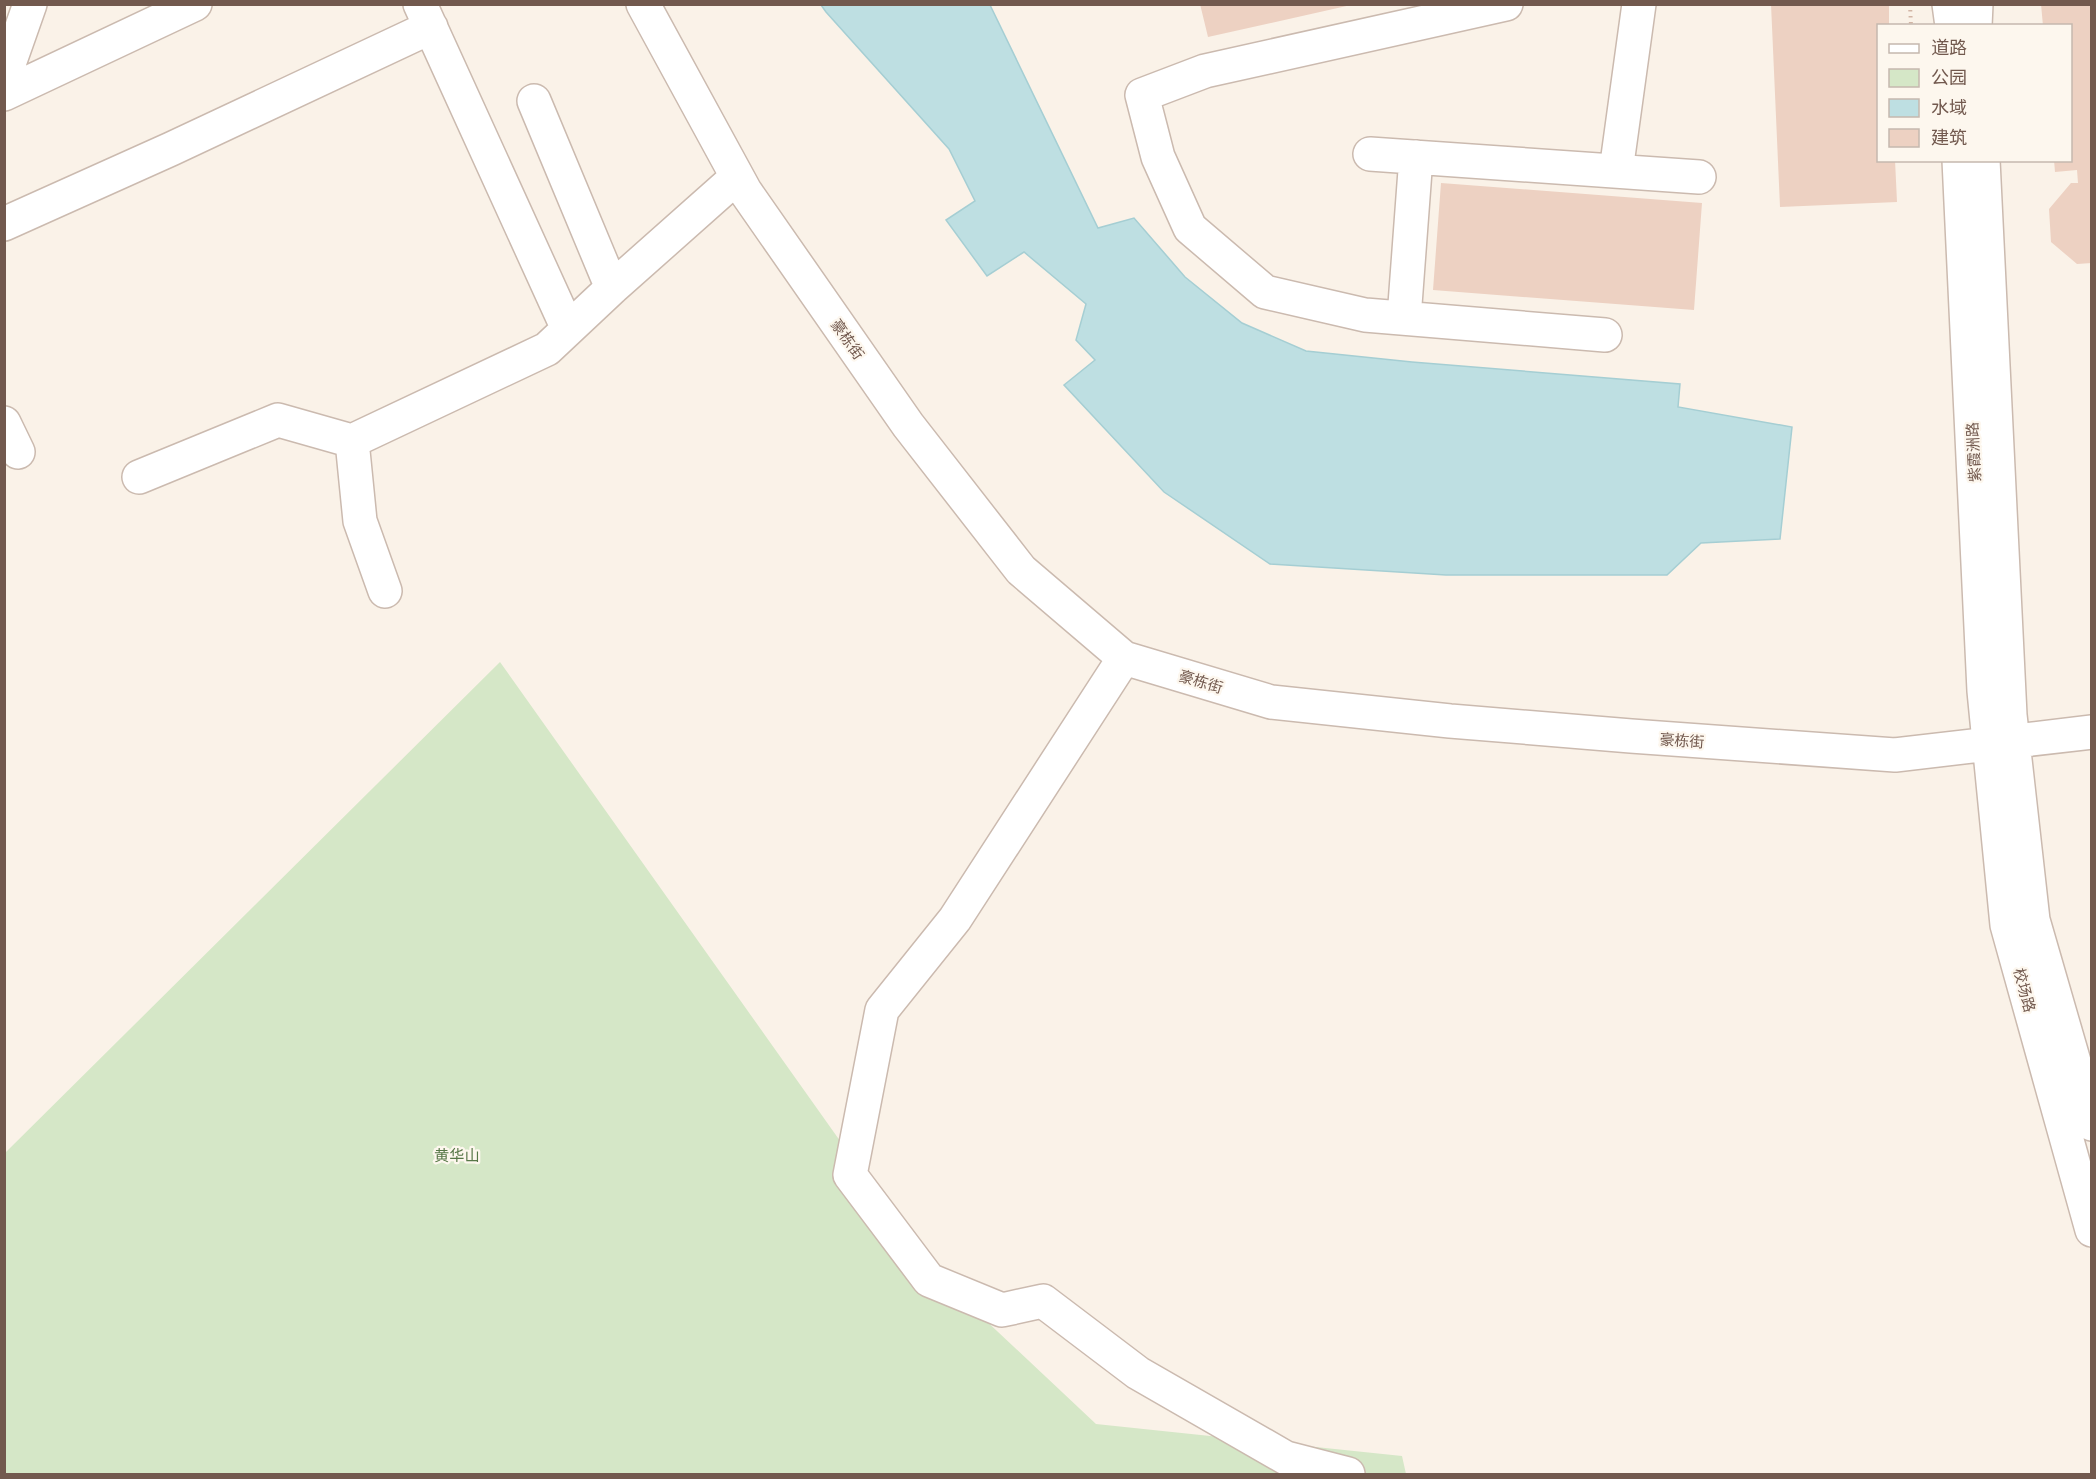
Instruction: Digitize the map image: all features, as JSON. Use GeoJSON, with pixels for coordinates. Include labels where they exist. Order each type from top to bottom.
{"type":"FeatureCollection","features":[{"type":"Feature","properties":{"kind":"street"},"geometry":{"type":"LineString","coordinates":[[4,78],[30,4]]}},
{"type":"Feature","properties":{"kind":"street"},"geometry":{"type":"LineString","coordinates":[[4,94],[195,4]]}},
{"type":"Feature","properties":{"kind":"street","name":"豪栋街"},"geometry":{"type":"LineString","coordinates":[[643,4],[745,191],[908,425],[1021,570],[1124,658],[1271,702],[1450,721],[1895,755],[2091,732]]}},
{"type":"Feature","properties":{"kind":"street"},"geometry":{"type":"LineString","coordinates":[[1506,4],[1205,71],[1142,95],[1158,158],[1190,228],[1265,292],[1365,315],[1605,335]]}},
{"type":"Feature","properties":{"kind":"street"},"geometry":{"type":"LineString","coordinates":[[1616,171],[1639,4]]}},
{"type":"Feature","properties":{"kind":"street"},"geometry":{"type":"LineString","coordinates":[[1949,4],[1952,24]]}},
{"type":"Feature","properties":{"kind":"street"},"geometry":{"type":"LineString","coordinates":[[1976,4],[1976,24]]}},
{"type":"Feature","properties":{"kind":"street"},"geometry":{"type":"LineString","coordinates":[[4,224],[171,149],[426,16],[568,329]]}},
{"type":"Feature","properties":{"kind":"street"},"geometry":{"type":"LineString","coordinates":[[534,101],[612,288]]}},
{"type":"Feature","properties":{"kind":"street"},"geometry":{"type":"LineString","coordinates":[[1370,154],[1699,177]]}},
{"type":"Feature","properties":{"kind":"street"},"geometry":{"type":"LineString","coordinates":[[1404,318],[1416,157]]}},
{"type":"Feature","properties":{"kind":"street","name":"紫霞洲路"},"geometry":{"type":"LineString","coordinates":[[1959,162],[1984,691],[2001,742]]}},
{"type":"Feature","properties":{"kind":"street","name":"紫霞洲路"},"geometry":{"type":"LineString","coordinates":[[1983,162],[2008,694],[2001,742]]}},
{"type":"Feature","properties":{"kind":"street"},"geometry":{"type":"LineString","coordinates":[[139,477],[279,420],[352,441],[547,349],[737,177]]}},
{"type":"Feature","properties":{"kind":"street"},"geometry":{"type":"LineString","coordinates":[[352,441],[360,521],[385,591]]}},
{"type":"Feature","properties":{"kind":"street"},"geometry":{"type":"LineString","coordinates":[[1124,658],[954,919],[882,1010],[850,1175],[929,1280],[1002,1310],[1043,1301],[1138,1373],[1286,1458],[1348,1474]]}},
{"type":"Feature","properties":{"kind":"street","name":"校场路"},"geometry":{"type":"LineString","coordinates":[[2001,742],[2033,920],[2091,1124]]}},
{"type":"Feature","properties":{"kind":"street","name":"校场路"},"geometry":{"type":"LineString","coordinates":[[2001,742],[2007,925],[2091,1230]]}},
{"type":"Feature","properties":{"kind":"path"},"geometry":{"type":"LineString","coordinates":[[1910,4],[1911,24]]}},
{"type":"Feature","properties":{"kind":"green space","name":"黄华山"},"geometry":{"type":"Polygon","coordinates":[[[500,662],[931,1269],[1096,1424],[1402,1456],[1406,1474],[5,1474],[5,1153],[500,662]]]}},
{"type":"Feature","properties":{"kind":"water"},"geometry":{"type":"Polygon","coordinates":[[[821,5],[990,5],[1098,228],[1134,218],[1185,277],[1242,323],[1306,351],[1680,384],[1678,407],[1792,427],[1780,539],[1701,543],[1667,575],[1446,575],[1270,564],[1164,492],[1064,385],[1095,360],[1076,340],[1086,304],[1024,252],[987,276],[946,220],[975,201],[949,149],[821,5]]]}},
{"type":"Feature","properties":{"kind":"building"},"geometry":{"type":"Polygon","coordinates":[[[1200,4],[1350,4],[1351,5],[1208,37],[1200,4]]]}},
{"type":"Feature","properties":{"kind":"building"},"geometry":{"type":"Polygon","coordinates":[[[1771,4],[1889,4],[1889,24],[1877,24],[1877,162],[1895,162],[1897,202],[1780,207],[1771,4]]]}},
{"type":"Feature","properties":{"kind":"building"},"geometry":{"type":"Polygon","coordinates":[[[2041,4],[2092,4],[2092,263],[2077,264],[2051,242],[2049,209],[2071,183],[2078,183],[2077,170],[2055,172],[2054,162],[2072,162],[2072,24],[2043,24],[2041,4]]]}},
{"type":"Feature","properties":{"kind":"building"},"geometry":{"type":"Polygon","coordinates":[[[1441,183],[1702,203],[1694,310],[1433,290],[1441,183]]]}}]}
